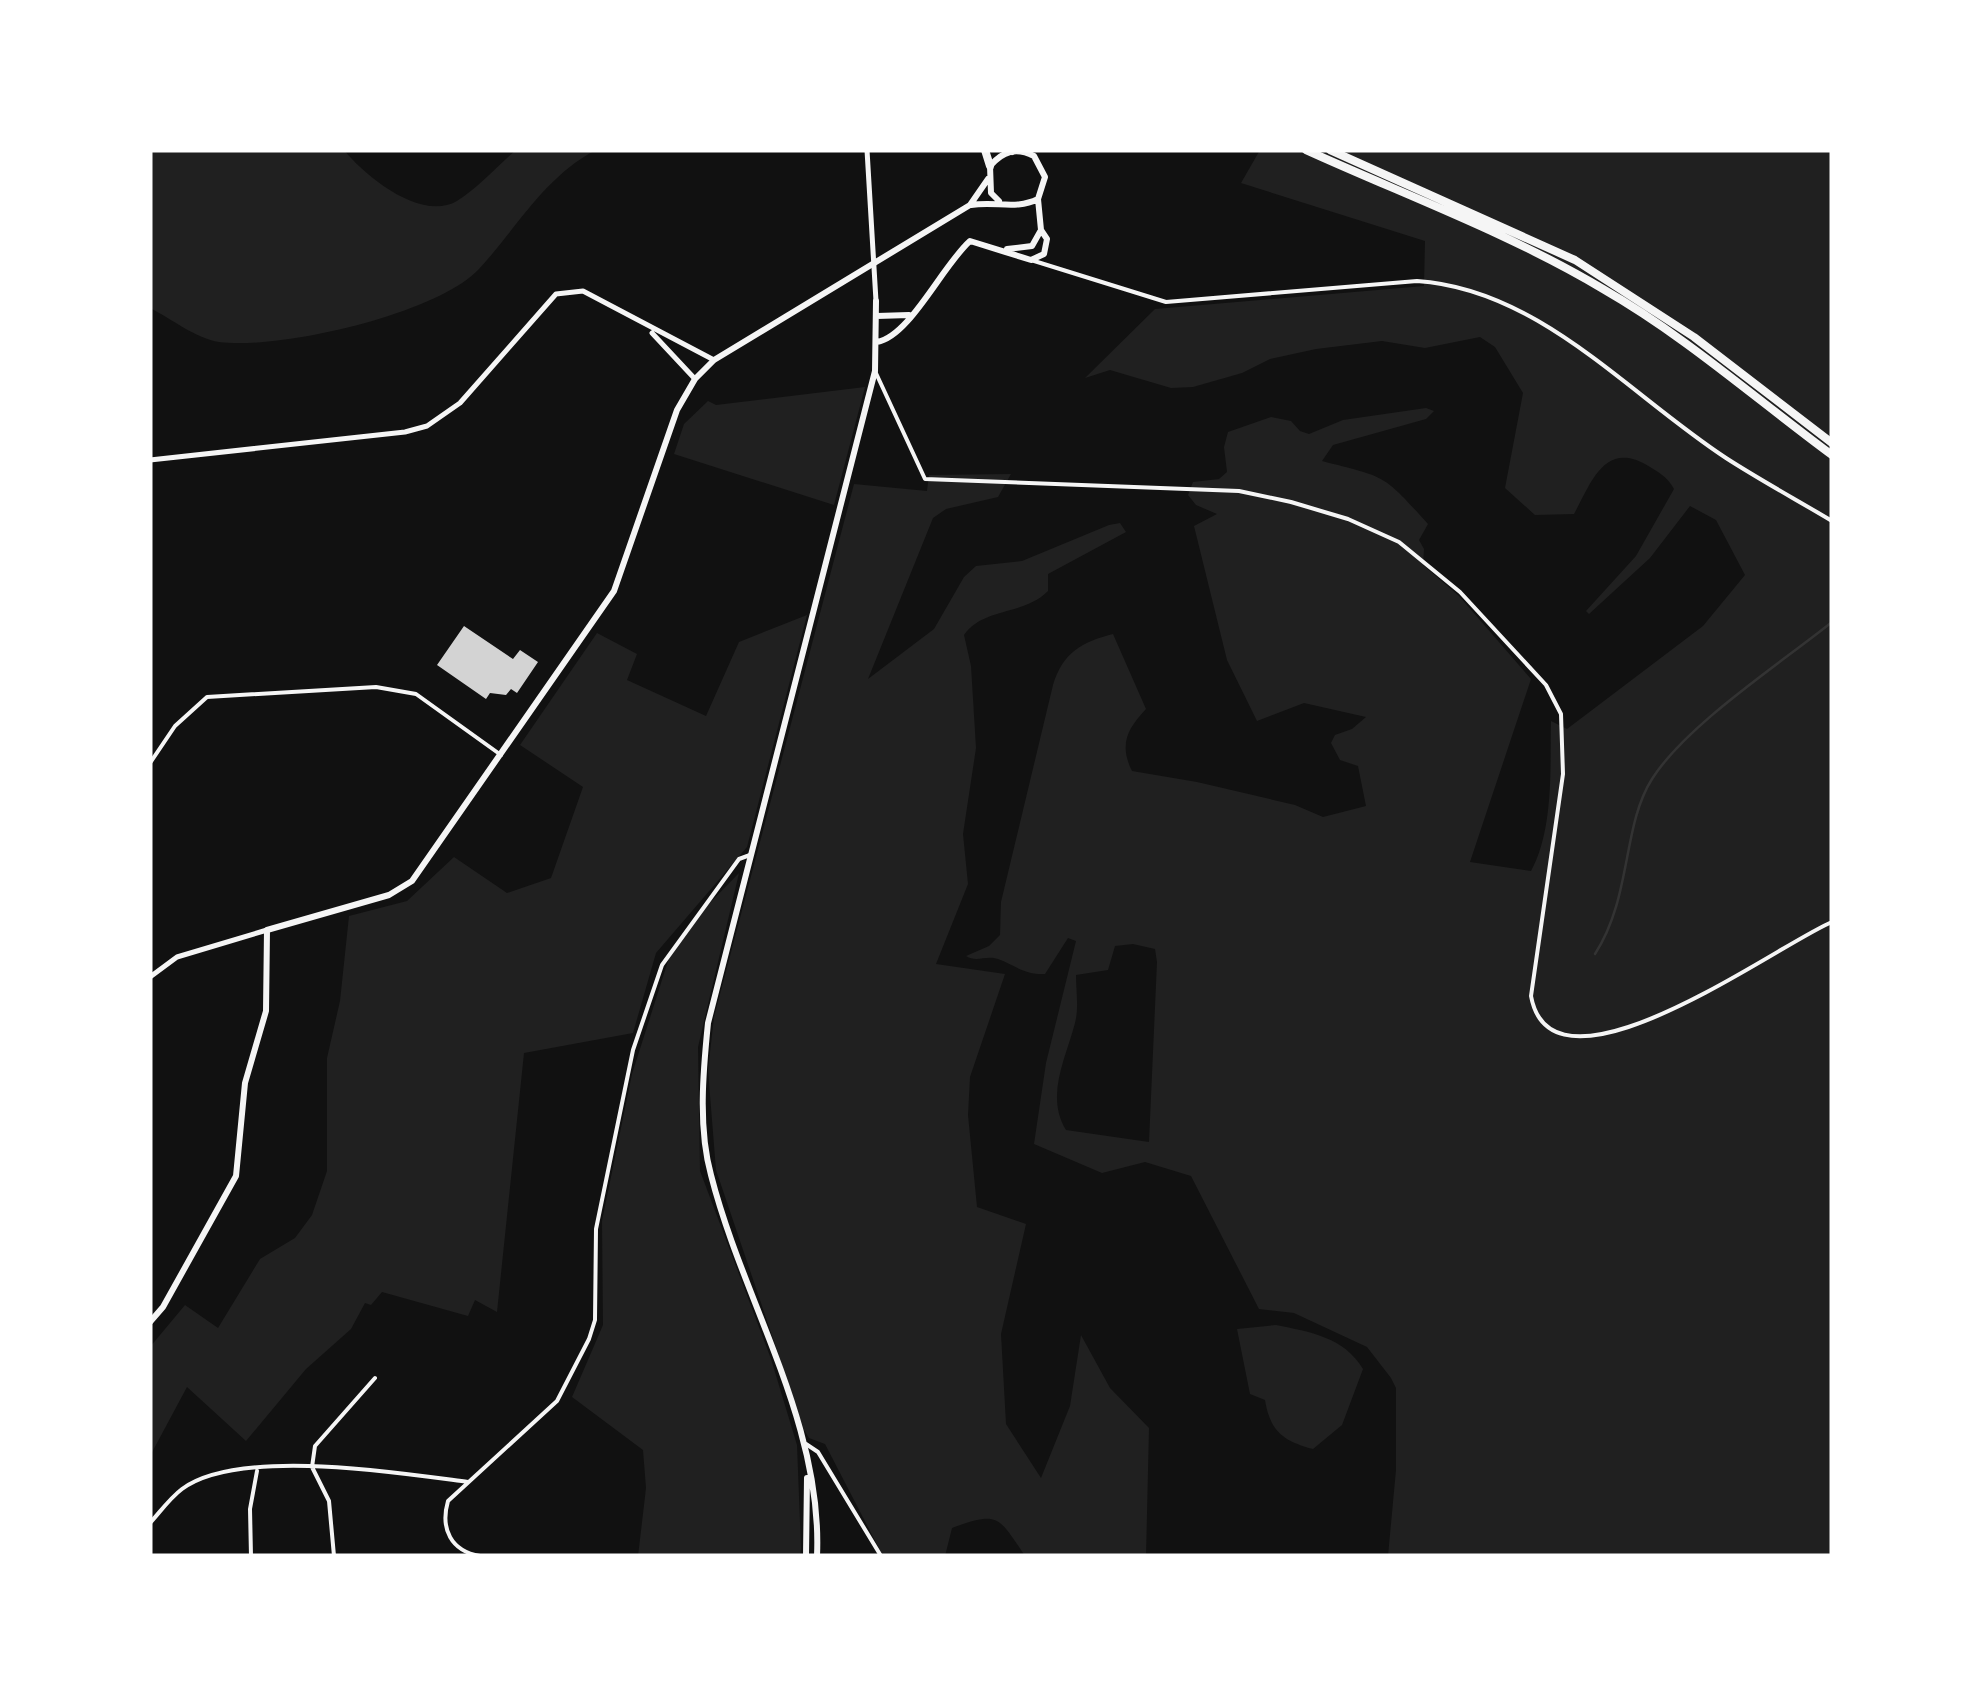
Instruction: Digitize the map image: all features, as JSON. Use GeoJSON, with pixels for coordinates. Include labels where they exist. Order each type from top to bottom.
{"type":"FeatureCollection","features":[{"type":"Feature","properties":{"kind":"highway"},"geometry":{"type":"LineString","coordinates":[[984,150],[990,166]]}},
{"type":"Feature","properties":{"kind":"highway"},"geometry":{"type":"LineString","coordinates":[[1306,150],[1504,237],[1602,288],[1689,346],[1832,455]]}},
{"type":"Feature","properties":{"kind":"highway"},"geometry":{"type":"LineString","coordinates":[[1330,150],[1575,260],[1694,337],[1832,443]]}},
{"type":"Feature","properties":{"kind":"main road"},"geometry":{"type":"LineString","coordinates":[[970,205],[1000,154],[1024,150],[1041,163]]}},
{"type":"Feature","properties":{"kind":"main road"},"geometry":{"type":"LineString","coordinates":[[876,342],[902,330],[910,314],[970,241],[1031,260],[1046,252],[1046,234],[1038,220],[1038,199],[1044,187],[1044,150]]}},
{"type":"Feature","properties":{"kind":"main road"},"geometry":{"type":"LineString","coordinates":[[988,178],[998,202]]}},
{"type":"Feature","properties":{"kind":"main road"},"geometry":{"type":"LineString","coordinates":[[1023,206],[1038,199]]}},
{"type":"Feature","properties":{"kind":"main road"},"geometry":{"type":"LineString","coordinates":[[150,1322],[163,1307],[236,1176],[245,1083],[266,1011],[268,930],[390,894],[412,881],[614,591],[677,410],[694,380],[714,360],[970,205],[998,202],[1023,206],[1038,220]]}},
{"type":"Feature","properties":{"kind":"main road"},"geometry":{"type":"LineString","coordinates":[[1000,249],[1032,246],[1041,230]]}},
{"type":"Feature","properties":{"kind":"main road"},"geometry":{"type":"LineString","coordinates":[[817,1556],[818,1516],[802,1442],[709,1171],[704,1117],[708,1023],[875,371],[876,301]]}},
{"type":"Feature","properties":{"kind":"main road"},"geometry":{"type":"LineString","coordinates":[[876,316],[910,314]]}},
{"type":"Feature","properties":{"kind":"main road"},"geometry":{"type":"LineString","coordinates":[[806,1556],[807,1462]]}},
{"type":"Feature","properties":{"kind":"street"},"geometry":{"type":"LineString","coordinates":[[864,150],[876,301]]}},
{"type":"Feature","properties":{"kind":"street"},"geometry":{"type":"LineString","coordinates":[[1031,260],[1166,302],[1417,281],[1456,284],[1497,298],[1536,319],[1725,458],[1832,520]]}},
{"type":"Feature","properties":{"kind":"street"},"geometry":{"type":"LineString","coordinates":[[150,460],[405,432],[427,426],[460,403],[556,294],[583,291],[646,328],[714,360]]}},
{"type":"Feature","properties":{"kind":"street"},"geometry":{"type":"LineString","coordinates":[[646,328],[694,380]]}},
{"type":"Feature","properties":{"kind":"street"},"geometry":{"type":"LineString","coordinates":[[875,371],[925,479],[1238,491],[1291,502],[1348,519],[1400,542],[1460,592],[1546,685],[1561,714],[1562,774],[1531,996],[1532,1006],[1550,1029],[1570,1037],[1615,1034],[1832,922]]}},
{"type":"Feature","properties":{"kind":"street"},"geometry":{"type":"LineString","coordinates":[[150,762],[174,726],[207,697],[376,688],[416,694],[501,755]]}},
{"type":"Feature","properties":{"kind":"street"},"geometry":{"type":"LineString","coordinates":[[480,1556],[460,1550],[445,1527],[448,1501],[556,1401],[588,1339],[596,1320],[596,1229],[636,1040],[662,964],[739,859],[752,854]]}},
{"type":"Feature","properties":{"kind":"street"},"geometry":{"type":"LineString","coordinates":[[150,976],[177,957],[268,930]]}},
{"type":"Feature","properties":{"kind":"street"},"geometry":{"type":"LineString","coordinates":[[334,1556],[329,1501],[312,1467],[315,1446],[376,1378]]}},
{"type":"Feature","properties":{"kind":"street"},"geometry":{"type":"LineString","coordinates":[[802,1442],[818,1452],[880,1556]]}},
{"type":"Feature","properties":{"kind":"street"},"geometry":{"type":"LineString","coordinates":[[150,1523],[183,1488],[220,1472],[312,1467],[468,1482]]}},
{"type":"Feature","properties":{"kind":"street"},"geometry":{"type":"LineString","coordinates":[[251,1556],[250,1509],[257,1470]]}},
{"type":"Feature","properties":{"kind":"shaded area"},"geometry":{"type":"Polygon","coordinates":[[[150,150],[344,150],[365,172],[395,193],[427,206],[443,206],[465,196],[516,150],[596,150],[546,189],[479,269],[429,301],[317,334],[246,343],[211,340],[150,308],[150,150]]]}},
{"type":"Feature","properties":{"kind":"shaded area"},"geometry":{"type":"Polygon","coordinates":[[[1260,150],[1832,150],[1832,1556],[1388,1556],[1396,1470],[1396,1388],[1367,1347],[1294,1313],[1259,1309],[1191,1176],[1145,1162],[1102,1173],[1034,1144],[1046,1063],[1076,941],[1068,938],[1045,974],[1026,972],[998,959],[966,956],[989,946],[1000,935],[1001,902],[1053,685],[1068,656],[1083,645],[1113,634],[1146,709],[1127,738],[1126,753],[1132,771],[1295,805],[1323,817],[1366,806],[1358,766],[1340,760],[1331,743],[1335,735],[1352,729],[1366,717],[1304,703],[1257,721],[1227,660],[1194,526],[1217,514],[1196,505],[1188,495],[1193,482],[1219,479],[1227,472],[1224,447],[1228,432],[1271,417],[1291,421],[1309,434],[1343,420],[1426,408],[1434,411],[1426,419],[1333,445],[1322,461],[1372,475],[1401,495],[1428,524],[1419,540],[1424,549],[1423,565],[1459,596],[1531,679],[1470,862],[1531,871],[1547,817],[1551,721],[1567,729],[1703,626],[1745,575],[1716,520],[1690,506],[1650,558],[1589,614],[1586,611],[1636,556],[1674,489],[1665,477],[1645,464],[1619,458],[1600,469],[1574,514],[1535,515],[1505,488],[1523,393],[1495,347],[1480,337],[1425,348],[1382,341],[1316,349],[1270,359],[1242,373],[1193,387],[1171,388],[1110,370],[1085,378],[1155,309],[1424,286],[1425,241],[1241,183],[1260,150]],[[1133,944],[1115,946],[1108,970],[1076,975],[1076,1017],[1057,1090],[1057,1104],[1066,1130],[1149,1142],[1155,949],[1133,944]]]}},
{"type":"Feature","properties":{"kind":"shaded area"},"geometry":{"type":"Polygon","coordinates":[[[865,387],[834,505],[674,454],[684,424],[708,401],[716,405],[865,387]]]}},
{"type":"Feature","properties":{"kind":"shaded area"},"geometry":{"type":"Polygon","coordinates":[[[1011,474],[998,497],[946,509],[933,518],[868,679],[934,629],[964,577],[976,566],[1022,561],[1109,525],[1120,523],[1126,532],[1048,574],[1048,591],[1038,599],[982,620],[964,635],[971,666],[976,748],[963,834],[968,884],[936,964],[1005,974],[970,1077],[968,1115],[977,1207],[1026,1224],[1001,1334],[1006,1424],[1041,1478],[1070,1406],[1081,1335],[1110,1388],[1149,1428],[1146,1556],[1025,1556],[1009,1532],[989,1519],[952,1528],[945,1556],[883,1556],[825,1444],[809,1438],[804,1430],[716,1170],[708,1070],[714,1017],[854,484],[927,491],[929,475],[1011,474]]]}},
{"type":"Feature","properties":{"kind":"shaded area"},"geometry":{"type":"Polygon","coordinates":[[[807,615],[747,847],[656,953],[633,1033],[524,1053],[497,1312],[475,1300],[468,1316],[382,1292],[371,1305],[365,1303],[351,1329],[306,1369],[246,1441],[187,1387],[150,1456],[150,1347],[185,1305],[218,1328],[260,1259],[295,1238],[312,1215],[327,1171],[327,1058],[340,1001],[349,916],[407,901],[454,857],[507,893],[551,878],[583,787],[520,745],[597,633],[637,654],[627,680],[706,716],[739,642],[807,615]]]}},
{"type":"Feature","properties":{"kind":"shaded area"},"geometry":{"type":"Polygon","coordinates":[[[739,873],[698,1047],[700,1171],[771,1359],[797,1445],[800,1556],[638,1556],[646,1488],[643,1450],[572,1397],[603,1325],[602,1221],[632,1074],[669,958],[703,910],[739,873]]]}},
{"type":"Feature","properties":{"kind":"shaded area"},"geometry":{"type":"Polygon","coordinates":[[[1276,1325],[1336,1343],[1363,1369],[1342,1425],[1313,1449],[1280,1433],[1270,1420],[1265,1400],[1250,1394],[1237,1329],[1276,1325]]]}},
{"type":"Feature","properties":{"kind":"building"},"geometry":{"type":"Polygon","coordinates":[[[464,626],[513,659],[520,650],[538,662],[517,693],[511,689],[506,695],[490,693],[486,699],[437,665],[464,626]]]}},
{"type":"Feature","properties":{"kind":"waterway"},"geometry":{"type":"LineString","coordinates":[[1595,954],[1615,909],[1636,818],[1652,779],[1667,758],[1710,716],[1832,622]]}}]}
